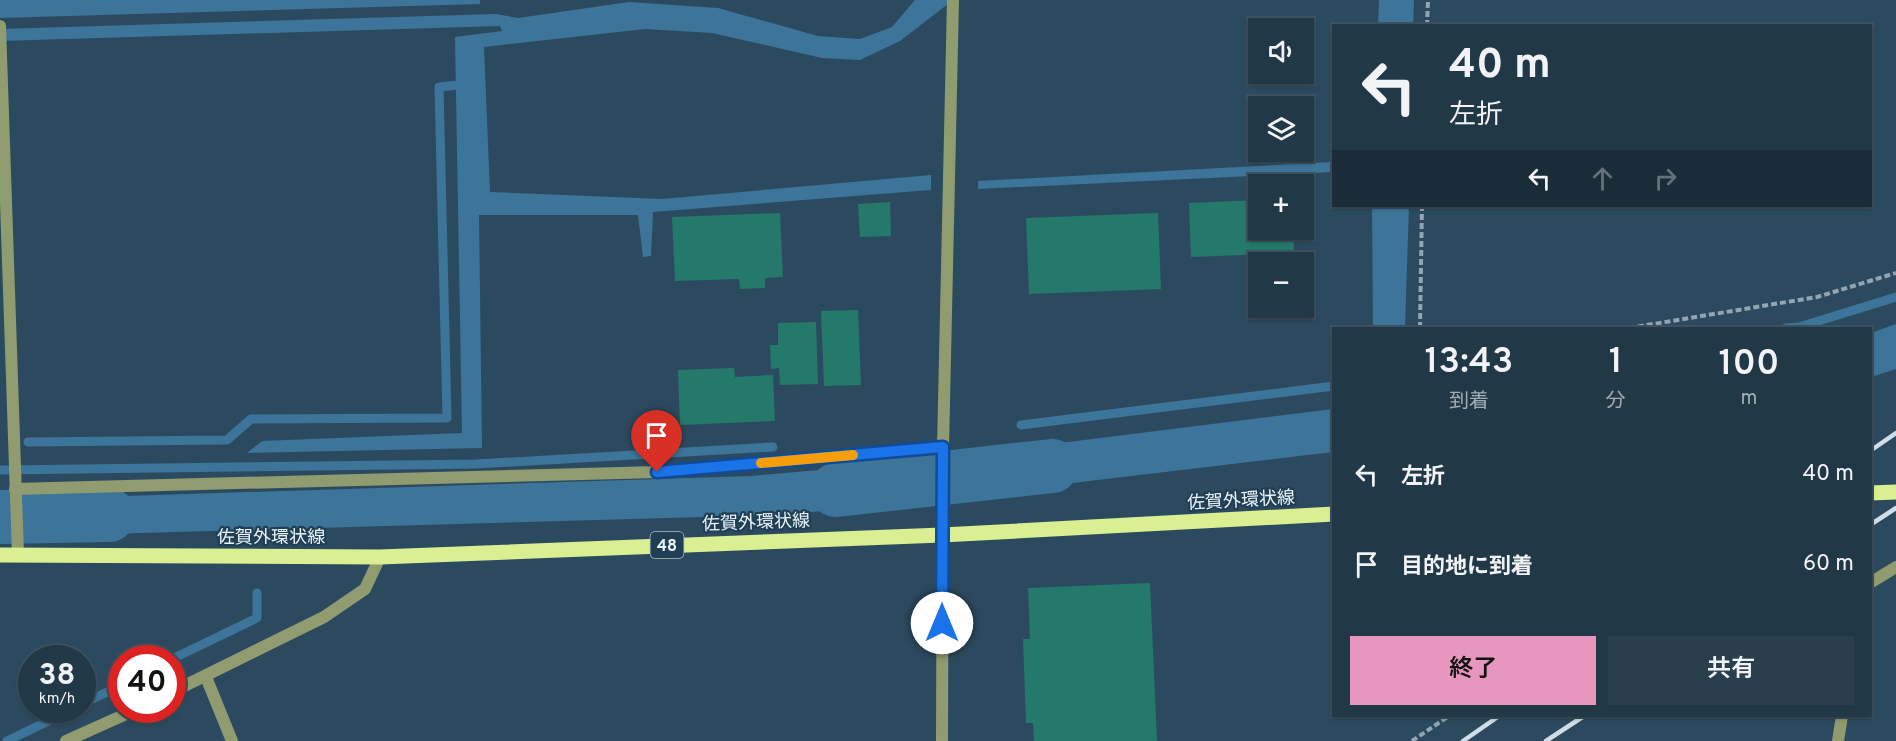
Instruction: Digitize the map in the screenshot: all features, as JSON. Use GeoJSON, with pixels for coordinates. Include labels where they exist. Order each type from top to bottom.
{"type":"FeatureCollection","features":[{"type":"Feature","properties":{"kind":"main road"},"geometry":{"type":"LineString","coordinates":[[1872,493],[1896,492]]}},
{"type":"Feature","properties":{"kind":"main road","name":"佐賀外環状線"},"geometry":{"type":"LineString","coordinates":[[0,555],[380,556],[942,535],[1332,514]]}},
{"type":"Feature","properties":{"kind":"street"},"geometry":{"type":"LineString","coordinates":[[942,741],[943,447],[953,2]]}},
{"type":"Feature","properties":{"kind":"street"},"geometry":{"type":"LineString","coordinates":[[0,26],[18,555]]}},
{"type":"Feature","properties":{"kind":"street"},"geometry":{"type":"LineString","coordinates":[[15,489],[657,472],[943,447]]}},
{"type":"Feature","properties":{"kind":"street"},"geometry":{"type":"LineString","coordinates":[[186,686],[324,617],[365,589],[380,556]]}},
{"type":"Feature","properties":{"kind":"street"},"geometry":{"type":"LineString","coordinates":[[1872,582],[1896,567]]}},
{"type":"Feature","properties":{"kind":"street"},"geometry":{"type":"LineString","coordinates":[[206,677],[232,741]]}},
{"type":"Feature","properties":{"kind":"street"},"geometry":{"type":"LineString","coordinates":[[1838,741],[1842,717]]}},
{"type":"Feature","properties":{"kind":"street"},"geometry":{"type":"LineString","coordinates":[[66,741],[108,722]]}},
{"type":"Feature","properties":{"kind":"path"},"geometry":{"type":"LineString","coordinates":[[1427,24],[1428,0]]}},
{"type":"Feature","properties":{"kind":"path"},"geometry":{"type":"LineString","coordinates":[[1420,327],[1422,207]]}},
{"type":"Feature","properties":{"kind":"path"},"geometry":{"type":"LineString","coordinates":[[1635,327],[1817,297],[1896,273]]}},
{"type":"Feature","properties":{"kind":"path"},"geometry":{"type":"LineString","coordinates":[[1412,741],[1448,717]]}},
{"type":"Feature","properties":{"kind":"water"},"geometry":{"type":"Polygon","coordinates":[[[0,0],[480,0],[480,4],[0,18],[0,0]]]}},
{"type":"Feature","properties":{"kind":"water"},"geometry":{"type":"Polygon","coordinates":[[[915,0],[953,0],[900,41],[860,60],[822,58],[712,33],[645,29],[484,47],[490,192],[662,199],[931,175],[931,190],[653,212],[651,256],[643,257],[638,215],[479,215],[482,448],[247,453],[262,441],[462,433],[455,37],[502,31],[500,26],[0,41],[0,29],[496,14],[518,18],[629,2],[718,8],[818,36],[860,39],[892,27],[915,0]]]}},
{"type":"Feature","properties":{"kind":"water"},"geometry":{"type":"Polygon","coordinates":[[[1379,0],[1414,0],[1413,24],[1378,24],[1379,0]]]}},
{"type":"Feature","properties":{"kind":"water"},"geometry":{"type":"Polygon","coordinates":[[[1332,162],[1332,172],[1248,174],[1248,176],[978,189],[978,181],[1332,162]]]}},
{"type":"Feature","properties":{"kind":"water"},"geometry":{"type":"Polygon","coordinates":[[[1372,207],[1409,207],[1405,327],[1373,327],[1372,207]]]}},
{"type":"Feature","properties":{"kind":"water"},"geometry":{"type":"Polygon","coordinates":[[[1896,324],[1896,369],[1872,377],[1872,333],[1896,324]]]}},
{"type":"Feature","properties":{"kind":"water"},"geometry":{"type":"Polygon","coordinates":[[[1332,409],[1332,452],[989,493],[978,474],[979,453],[1332,409]]]}},
{"type":"Feature","properties":{"kind":"water"},"geometry":{"type":"Polygon","coordinates":[[[910,462],[911,480],[895,505],[776,515],[33,536],[33,499],[751,476],[910,462]]]}},
{"type":"Feature","properties":{"kind":"building"},"geometry":{"type":"Polygon","coordinates":[[[1248,200],[1248,240],[1293,240],[1294,252],[1248,252],[1248,255],[1191,257],[1189,203],[1248,200]]]}},
{"type":"Feature","properties":{"kind":"building"},"geometry":{"type":"Polygon","coordinates":[[[890,202],[891,236],[860,237],[858,204],[890,202]]]}},
{"type":"Feature","properties":{"kind":"building"},"geometry":{"type":"Polygon","coordinates":[[[780,213],[783,277],[765,278],[765,288],[740,289],[739,279],[675,281],[672,217],[780,213]]]}},
{"type":"Feature","properties":{"kind":"building"},"geometry":{"type":"Polygon","coordinates":[[[1158,213],[1161,289],[1029,294],[1026,218],[1158,213]]]}},
{"type":"Feature","properties":{"kind":"building"},"geometry":{"type":"Polygon","coordinates":[[[858,310],[861,385],[824,386],[821,311],[858,310]]]}},
{"type":"Feature","properties":{"kind":"building"},"geometry":{"type":"Polygon","coordinates":[[[816,322],[818,384],[780,385],[779,368],[771,369],[770,345],[778,345],[778,323],[816,322]]]}},
{"type":"Feature","properties":{"kind":"building"},"geometry":{"type":"Polygon","coordinates":[[[734,368],[735,377],[773,375],[775,421],[680,425],[678,370],[734,368]]]}},
{"type":"Feature","properties":{"kind":"building"},"geometry":{"type":"Polygon","coordinates":[[[1150,583],[1157,741],[1034,741],[1033,723],[1026,723],[1023,639],[1030,639],[1028,588],[1150,583]]]}},
{"type":"Feature","properties":{"kind":"waterway"},"geometry":{"type":"LineString","coordinates":[[28,442],[227,440],[251,419],[447,418],[439,87],[467,84]]}},
{"type":"Feature","properties":{"kind":"waterway"},"geometry":{"type":"LineString","coordinates":[[1799,327],[1896,297]]}},
{"type":"Feature","properties":{"kind":"waterway"},"geometry":{"type":"LineString","coordinates":[[1021,425],[1332,386]]}},
{"type":"Feature","properties":{"kind":"waterway"},"geometry":{"type":"LineString","coordinates":[[0,470],[476,464],[773,447]]}},
{"type":"Feature","properties":{"kind":"waterway"},"geometry":{"type":"LineString","coordinates":[[836,490],[1052,466]]}},
{"type":"Feature","properties":{"kind":"waterway"},"geometry":{"type":"LineString","coordinates":[[0,517],[109,515]]}},
{"type":"Feature","properties":{"kind":"waterway"},"geometry":{"type":"LineString","coordinates":[[186,652],[257,618],[257,593]]}},
{"type":"Feature","properties":{"kind":"waterway"},"geometry":{"type":"LineString","coordinates":[[96,697],[108,692]]}},
{"type":"Feature","properties":{"kind":"waterway"},"geometry":{"type":"LineString","coordinates":[[7,741],[44,723]]}},
{"type":"Feature","properties":{"kind":"railway"},"geometry":{"type":"LineString","coordinates":[[1872,450],[1896,433]]}},
{"type":"Feature","properties":{"kind":"railway"},"geometry":{"type":"LineString","coordinates":[[1872,524],[1896,508]]}},
{"type":"Feature","properties":{"kind":"railway"},"geometry":{"type":"LineString","coordinates":[[1463,741],[1498,717]]}},
{"type":"Feature","properties":{"kind":"railway"},"geometry":{"type":"LineString","coordinates":[[1546,741],[1582,717]]}},
{"type":"Feature","properties":{"kind":"slow traffic"},"geometry":{"type":"LineString","coordinates":[[761,463],[853,455]]}},
{"type":"Feature","properties":{"kind":"route"},"geometry":{"type":"LineString","coordinates":[[657,472],[943,447],[942,623]]}}]}
